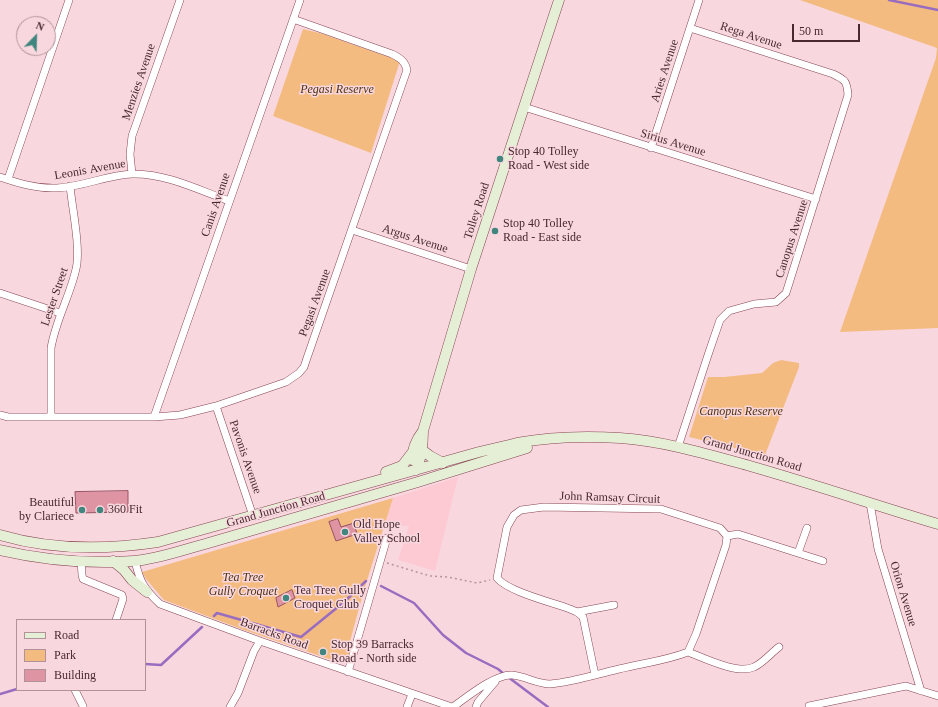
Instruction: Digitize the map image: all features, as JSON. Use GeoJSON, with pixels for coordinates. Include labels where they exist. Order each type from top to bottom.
{"type":"FeatureCollection","features":[{"type":"Feature","properties":{"kind":"main road","name":"Tolley Road"},"geometry":{"type":"LineString","coordinates":[[418,482],[416,470],[413,466],[417,451],[471,269],[559,0]]}},
{"type":"Feature","properties":{"kind":"main road","name":"Grand Junction Road"},"geometry":{"type":"LineString","coordinates":[[0,535],[28,542],[70,547],[132,546],[158,542],[516,443],[585,437],[620,438],[678,447],[767,471],[938,524]]}},
{"type":"Feature","properties":{"kind":"main road","name":"Grand Junction Road"},"geometry":{"type":"LineString","coordinates":[[0,550],[42,558],[81,561],[135,561],[172,553],[418,482],[554,440]]}},
{"type":"Feature","properties":{"kind":"main road"},"geometry":{"type":"LineString","coordinates":[[324,496],[334,488],[398,468],[417,451],[444,463]]}},
{"type":"Feature","properties":{"kind":"main road"},"geometry":{"type":"LineString","coordinates":[[253,516],[258,528]]}},
{"type":"Feature","properties":{"kind":"main road"},"geometry":{"type":"LineString","coordinates":[[132,546],[135,561]]}},
{"type":"Feature","properties":{"kind":"main road"},"geometry":{"type":"LineString","coordinates":[[113,561],[124,570],[132,580],[148,592]]}},
{"type":"Feature","properties":{"kind":"street"},"geometry":{"type":"LineString","coordinates":[[8,179],[69,0]]}},
{"type":"Feature","properties":{"kind":"street","name":"Menzies Avenue"},"geometry":{"type":"LineString","coordinates":[[132,174],[130,154],[132,136],[180,0]]}},
{"type":"Feature","properties":{"kind":"street","name":"Canis Avenue"},"geometry":{"type":"LineString","coordinates":[[154,417],[300,0]]}},
{"type":"Feature","properties":{"kind":"street","name":"Aries Avenue"},"geometry":{"type":"LineString","coordinates":[[651,148],[699,0]]}},
{"type":"Feature","properties":{"kind":"street","name":"Pegasi Avenue"},"geometry":{"type":"LineString","coordinates":[[0,415],[8,417],[154,417],[180,415],[216,406],[286,382],[299,373],[304,367],[407,70],[405,63],[400,58],[392,54],[293,19]]}},
{"type":"Feature","properties":{"kind":"street","name":"Rega Avenue"},"geometry":{"type":"LineString","coordinates":[[690,28],[834,74],[843,78],[848,84]]}},
{"type":"Feature","properties":{"kind":"street","name":"Canopus Avenue"},"geometry":{"type":"LineString","coordinates":[[678,447],[720,320],[729,311],[754,304],[776,302],[786,293],[848,95],[848,84]]}},
{"type":"Feature","properties":{"kind":"street","name":"Sirius Avenue"},"geometry":{"type":"LineString","coordinates":[[524,108],[816,200]]}},
{"type":"Feature","properties":{"kind":"street","name":"Leonis Avenue"},"geometry":{"type":"LineString","coordinates":[[0,177],[40,188],[57,188],[132,174],[149,175],[168,179],[229,201]]}},
{"type":"Feature","properties":{"kind":"street","name":"Lester Street"},"geometry":{"type":"LineString","coordinates":[[51,416],[51,348],[60,313],[77,268],[78,256],[70,186]]}},
{"type":"Feature","properties":{"kind":"street","name":"Argus Avenue"},"geometry":{"type":"LineString","coordinates":[[352,230],[471,269]]}},
{"type":"Feature","properties":{"kind":"street"},"geometry":{"type":"LineString","coordinates":[[0,293],[60,313]]}},
{"type":"Feature","properties":{"kind":"street","name":"Pavonis Avenue"},"geometry":{"type":"LineString","coordinates":[[216,406],[253,516]]}},
{"type":"Feature","properties":{"kind":"street","name":"Orion Avenue"},"geometry":{"type":"LineString","coordinates":[[870,503],[878,549],[921,691]]}},
{"type":"Feature","properties":{"kind":"street","name":"John Ramsay Circuit"},"geometry":{"type":"LineString","coordinates":[[497,578],[508,527],[514,515],[521,510],[544,507],[661,509],[720,528],[727,536]]}},
{"type":"Feature","properties":{"kind":"street"},"geometry":{"type":"LineString","coordinates":[[798,553],[807,528]]}},
{"type":"Feature","properties":{"kind":"street"},"geometry":{"type":"LineString","coordinates":[[688,652],[696,634],[726,545],[727,536],[738,534],[824,561]]}},
{"type":"Feature","properties":{"kind":"street"},"geometry":{"type":"LineString","coordinates":[[348,672],[387,538]]}},
{"type":"Feature","properties":{"kind":"street"},"geometry":{"type":"LineString","coordinates":[[81,561],[82,575],[84,579],[122,595],[123,598],[116,619]]}},
{"type":"Feature","properties":{"kind":"street","name":"Barracks Road"},"geometry":{"type":"LineString","coordinates":[[135,561],[140,580],[148,592],[160,604],[348,672],[453,707]]}},
{"type":"Feature","properties":{"kind":"street"},"geometry":{"type":"LineString","coordinates":[[497,578],[501,583],[516,590],[577,612],[583,617],[595,675]]}},
{"type":"Feature","properties":{"kind":"street"},"geometry":{"type":"LineString","coordinates":[[577,612],[614,606]]}},
{"type":"Feature","properties":{"kind":"street"},"geometry":{"type":"LineString","coordinates":[[230,707],[238,693],[254,651],[260,641]]}},
{"type":"Feature","properties":{"kind":"street"},"geometry":{"type":"LineString","coordinates":[[453,707],[483,685],[499,678],[511,675],[549,684],[621,668],[671,659],[688,652],[723,665],[743,670],[754,667],[779,647]]}},
{"type":"Feature","properties":{"kind":"street"},"geometry":{"type":"LineString","coordinates":[[476,707],[478,702],[499,678]]}},
{"type":"Feature","properties":{"kind":"street"},"geometry":{"type":"LineString","coordinates":[[809,706],[906,686],[938,696]]}},
{"type":"Feature","properties":{"kind":"street"},"geometry":{"type":"LineString","coordinates":[[75,691],[81,707]]}},
{"type":"Feature","properties":{"kind":"street"},"geometry":{"type":"LineString","coordinates":[[407,707],[412,694]]}},
{"type":"Feature","properties":{"kind":"path"},"geometry":{"type":"LineString","coordinates":[[381,561],[430,576],[448,577],[477,583],[497,578]]}},
{"type":"Feature","properties":{"kind":"shaded area"},"geometry":{"type":"Polygon","coordinates":[[[458,477],[435,571],[398,560],[409,526],[384,525],[393,498],[458,477]]]}},
{"type":"Feature","properties":{"kind":"green space"},"geometry":{"type":"Polygon","coordinates":[[[800,0],[938,0],[938,328],[840,332],[936,58],[937,48],[800,0]]]}},
{"type":"Feature","properties":{"kind":"green space","name":"Pegasi Reserve"},"geometry":{"type":"Polygon","coordinates":[[[303,29],[323,34],[400,61],[371,153],[273,116],[303,29]]]}},
{"type":"Feature","properties":{"kind":"green space","name":"Canopus Reserve"},"geometry":{"type":"Polygon","coordinates":[[[781,360],[799,363],[799,367],[765,455],[689,437],[708,377],[762,373],[773,363],[781,360]]]}},
{"type":"Feature","properties":{"kind":"green space","name":"Tea Tree Gully Croquet"},"geometry":{"type":"Polygon","coordinates":[[[393,498],[364,590],[349,645],[350,651],[348,656],[341,661],[329,659],[247,631],[164,600],[142,572],[393,498]]]}},
{"type":"Feature","properties":{"kind":"building"},"geometry":{"type":"Polygon","coordinates":[[[128,491],[128,512],[76,513],[75,492],[128,491]]]}},
{"type":"Feature","properties":{"kind":"building","name":"Old Hope Valley School"},"geometry":{"type":"Polygon","coordinates":[[[338,519],[341,527],[354,523],[357,534],[336,541],[329,522],[338,519]]]}},
{"type":"Feature","properties":{"kind":"building","name":"Tea Tree Gully Croquet Club"},"geometry":{"type":"Polygon","coordinates":[[[292,590],[295,598],[278,607],[276,598],[292,590]]]}},
{"type":"Feature","properties":{"kind":"waterway"},"geometry":{"type":"LineString","coordinates":[[889,0],[938,10]]}},
{"type":"Feature","properties":{"kind":"waterway"},"geometry":{"type":"LineString","coordinates":[[214,616],[217,613],[301,637],[344,602],[366,581]]}},
{"type":"Feature","properties":{"kind":"waterway"},"geometry":{"type":"LineString","coordinates":[[381,586],[414,603],[443,635],[466,653],[498,669],[504,674]]}},
{"type":"Feature","properties":{"kind":"waterway"},"geometry":{"type":"LineString","coordinates":[[146,664],[161,665],[202,627]]}},
{"type":"Feature","properties":{"kind":"waterway"},"geometry":{"type":"LineString","coordinates":[[508,677],[548,707]]}},
{"type":"Feature","properties":{"kind":"waterway"},"geometry":{"type":"LineString","coordinates":[[0,694],[16,689]]}},
{"type":"Feature","properties":{"kind":"place","name":"Stop 40 Tolley Road - West side"},"geometry":{"type":"Point","coordinates":[500,159]}},
{"type":"Feature","properties":{"kind":"place","name":"Stop 40 Tolley Road - East side"},"geometry":{"type":"Point","coordinates":[495,231]}},
{"type":"Feature","properties":{"kind":"place","name":"Beautiful by Clariece"},"geometry":{"type":"Point","coordinates":[82,510]}},
{"type":"Feature","properties":{"kind":"place","name":"360 Fit"},"geometry":{"type":"Point","coordinates":[100,510]}},
{"type":"Feature","properties":{"kind":"place","name":"Old Hope Valley School"},"geometry":{"type":"Point","coordinates":[345,532]}},
{"type":"Feature","properties":{"kind":"place","name":"Tea Tree Gully Croquet Club"},"geometry":{"type":"Point","coordinates":[286,598]}},
{"type":"Feature","properties":{"kind":"place","name":"Stop 39 Barracks Road - North side"},"geometry":{"type":"Point","coordinates":[323,652]}}]}
